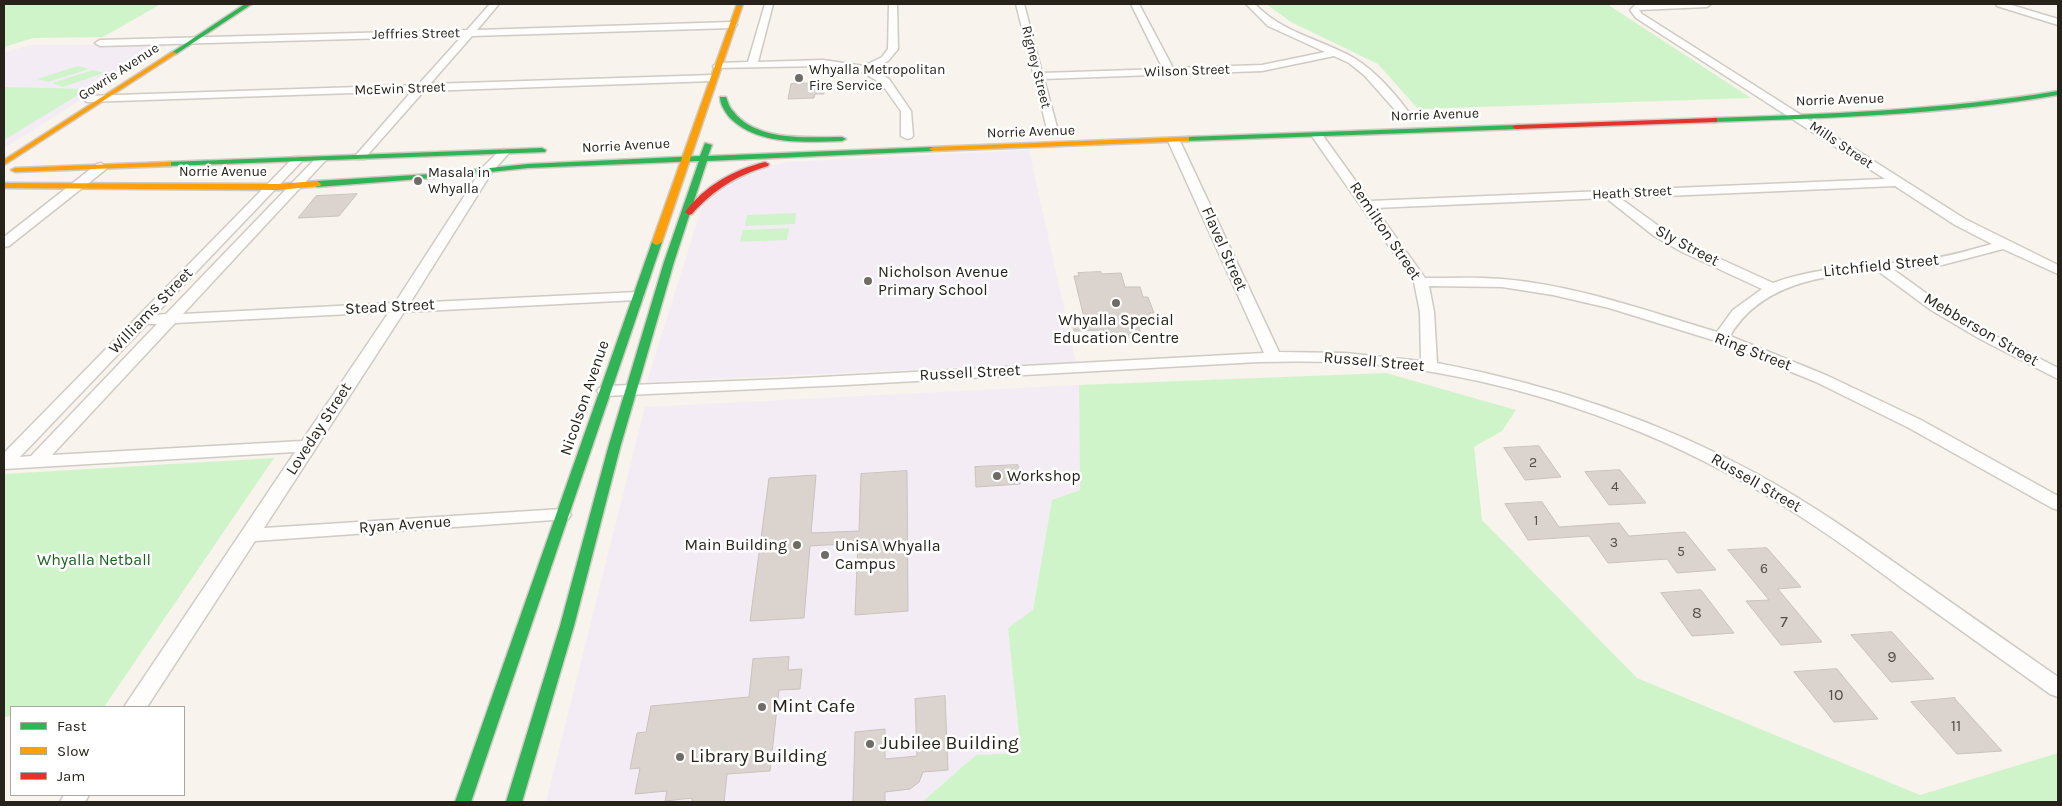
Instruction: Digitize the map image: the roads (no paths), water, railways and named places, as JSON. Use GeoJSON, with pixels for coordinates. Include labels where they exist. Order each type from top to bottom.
{"type":"FeatureCollection","features":[{"type":"Feature","properties":{"kind":"main road","name":"Gowrie Avenue"},"geometry":{"type":"LineString","coordinates":[[4,152],[234,4]]}},
{"type":"Feature","properties":{"kind":"main road","name":"Gowrie Avenue"},"geometry":{"type":"LineString","coordinates":[[4,163],[106,99],[249,4]]}},
{"type":"Feature","properties":{"kind":"main road","name":"Nicolson Avenue"},"geometry":{"type":"LineString","coordinates":[[463,802],[686,158],[685,145],[718,66],[740,4]]}},
{"type":"Feature","properties":{"kind":"main road"},"geometry":{"type":"LineString","coordinates":[[2043,84],[2058,91]]}},
{"type":"Feature","properties":{"kind":"main road","name":"Norrie Avenue"},"geometry":{"type":"LineString","coordinates":[[4,186],[271,187],[432,176],[528,166],[686,158],[983,149],[1454,129],[1798,117],[1932,110],[2006,102],[2058,91]]}},
{"type":"Feature","properties":{"kind":"main road"},"geometry":{"type":"LineString","coordinates":[[717,117],[724,95],[726,111],[745,128],[770,135],[847,139],[756,142]]}},
{"type":"Feature","properties":{"kind":"main road","name":"Norrie Avenue"},"geometry":{"type":"LineString","coordinates":[[1758,104],[1797,103]]}},
{"type":"Feature","properties":{"kind":"main road"},"geometry":{"type":"LineString","coordinates":[[1442,117],[1454,129]]}},
{"type":"Feature","properties":{"kind":"main road","name":"Norrie Avenue"},"geometry":{"type":"LineString","coordinates":[[1390,119],[1414,118]]}},
{"type":"Feature","properties":{"kind":"main road"},"geometry":{"type":"LineString","coordinates":[[1238,124],[1247,138]]}},
{"type":"Feature","properties":{"kind":"main road"},"geometry":{"type":"LineString","coordinates":[[982,134],[983,149]]}},
{"type":"Feature","properties":{"kind":"main road","name":"Norrie Avenue"},"geometry":{"type":"LineString","coordinates":[[685,145],[712,141],[703,158]]}},
{"type":"Feature","properties":{"kind":"main road","name":"Norrie Avenue"},"geometry":{"type":"LineString","coordinates":[[4,171],[554,150]]}},
{"type":"Feature","properties":{"kind":"main road"},"geometry":{"type":"LineString","coordinates":[[686,215],[697,201],[714,186],[743,170],[771,163],[846,153]]}},
{"type":"Feature","properties":{"kind":"main road"},"geometry":{"type":"LineString","coordinates":[[514,802],[567,626],[631,390],[669,262],[686,215],[703,158]]}},
{"type":"Feature","properties":{"kind":"street"},"geometry":{"type":"LineString","coordinates":[[360,157],[495,4]]}},
{"type":"Feature","properties":{"kind":"street"},"geometry":{"type":"LineString","coordinates":[[752,65],[769,4]]}},
{"type":"Feature","properties":{"kind":"street"},"geometry":{"type":"LineString","coordinates":[[865,69],[885,60],[893,50],[893,4]]}},
{"type":"Feature","properties":{"kind":"street","name":"Rigney Street"},"geometry":{"type":"LineString","coordinates":[[1020,4],[1052,131]]}},
{"type":"Feature","properties":{"kind":"street"},"geometry":{"type":"LineString","coordinates":[[1135,4],[1169,71]]}},
{"type":"Feature","properties":{"kind":"street"},"geometry":{"type":"LineString","coordinates":[[1250,4],[1260,15],[1278,28],[1352,61],[1414,118]]}},
{"type":"Feature","properties":{"kind":"street","name":"Mills Street"},"geometry":{"type":"LineString","coordinates":[[1707,4],[1636,7],[1634,10],[1640,16],[1960,222],[2058,270]]}},
{"type":"Feature","properties":{"kind":"street"},"geometry":{"type":"LineString","coordinates":[[2000,4],[2058,22]]}},
{"type":"Feature","properties":{"kind":"street","name":"Jeffries Street"},"geometry":{"type":"LineString","coordinates":[[100,43],[732,25]]}},
{"type":"Feature","properties":{"kind":"street","name":"Wilson Street"},"geometry":{"type":"LineString","coordinates":[[1038,76],[1262,68],[1334,53]]}},
{"type":"Feature","properties":{"kind":"street"},"geometry":{"type":"LineString","coordinates":[[718,66],[823,63],[865,69],[885,81],[906,111],[907,136]]}},
{"type":"Feature","properties":{"kind":"street","name":"McEwin Street"},"geometry":{"type":"LineString","coordinates":[[87,99],[713,78]]}},
{"type":"Feature","properties":{"kind":"street","name":"Remilton Street"},"geometry":{"type":"LineString","coordinates":[[1317,135],[1421,282],[1428,312],[1429,366]]}},
{"type":"Feature","properties":{"kind":"street","name":"Flavel Street"},"geometry":{"type":"LineString","coordinates":[[1174,141],[1273,356]]}},
{"type":"Feature","properties":{"kind":"street","name":"Loveday Street"},"geometry":{"type":"LineString","coordinates":[[136,706],[400,306],[487,170],[504,152]]}},
{"type":"Feature","properties":{"kind":"street","name":"Williams Street"},"geometry":{"type":"LineString","coordinates":[[36,461],[322,159]]}},
{"type":"Feature","properties":{"kind":"street","name":"Williams Street"},"geometry":{"type":"LineString","coordinates":[[4,463],[298,160]]}},
{"type":"Feature","properties":{"kind":"street"},"geometry":{"type":"LineString","coordinates":[[4,243],[101,167]]}},
{"type":"Feature","properties":{"kind":"street","name":"Heath Street"},"geometry":{"type":"LineString","coordinates":[[1368,205],[1896,182]]}},
{"type":"Feature","properties":{"kind":"street","name":"Sly Street"},"geometry":{"type":"LineString","coordinates":[[1609,195],[1659,233],[1772,288]]}},
{"type":"Feature","properties":{"kind":"street","name":"Litchfield Street"},"geometry":{"type":"LineString","coordinates":[[1720,338],[1737,313],[1772,288],[1817,273],[1924,264],[2004,245]]}},
{"type":"Feature","properties":{"kind":"street","name":"Mebberson Street"},"geometry":{"type":"LineString","coordinates":[[1881,267],[1936,307],[1985,336],[2058,374]]}},
{"type":"Feature","properties":{"kind":"street","name":"Ring Street"},"geometry":{"type":"LineString","coordinates":[[1421,282],[1502,283],[1553,290],[1613,305],[1720,338],[1822,380],[1914,424],[2058,504]]}},
{"type":"Feature","properties":{"kind":"street","name":"Stead Street"},"geometry":{"type":"LineString","coordinates":[[143,320],[400,306],[637,296]]}},
{"type":"Feature","properties":{"kind":"street","name":"Russell Street"},"geometry":{"type":"LineString","coordinates":[[605,391],[1273,356],[1332,357],[1429,366],[1506,382],[1576,403],[1632,423],[1706,455],[1769,489],[1822,521],[2058,688]]}},
{"type":"Feature","properties":{"kind":"street"},"geometry":{"type":"LineString","coordinates":[[4,463],[307,446]]}},
{"type":"Feature","properties":{"kind":"street","name":"Ryan Avenue"},"geometry":{"type":"LineString","coordinates":[[248,535],[562,515]]}},
{"type":"Feature","properties":{"kind":"place","name":"Whyalla Metropolitan Fire Service"},"geometry":{"type":"Point","coordinates":[799,78]}},
{"type":"Feature","properties":{"kind":"place","name":"Masala in Whyalla"},"geometry":{"type":"Point","coordinates":[418,181]}},
{"type":"Feature","properties":{"kind":"place","name":"Nicholson Avenue Primary School"},"geometry":{"type":"Point","coordinates":[868,281]}},
{"type":"Feature","properties":{"kind":"place","name":"Whyalla Special Education Centre"},"geometry":{"type":"Point","coordinates":[1116,303]}},
{"type":"Feature","properties":{"kind":"place","name":"Workshop"},"geometry":{"type":"Point","coordinates":[997,476]}},
{"type":"Feature","properties":{"kind":"place","name":"Main Building"},"geometry":{"type":"Point","coordinates":[797,545]}},
{"type":"Feature","properties":{"kind":"place","name":"UniSA Whyalla Campus"},"geometry":{"type":"Point","coordinates":[825,555]}},
{"type":"Feature","properties":{"kind":"place","name":"Mint Cafe"},"geometry":{"type":"Point","coordinates":[762,707]}},
{"type":"Feature","properties":{"kind":"place","name":"Jubilee Building"},"geometry":{"type":"Point","coordinates":[870,744]}},
{"type":"Feature","properties":{"kind":"place","name":"Library Building"},"geometry":{"type":"Point","coordinates":[680,757]}},
{"type":"Feature","properties":{"kind":"park label","name":"Whyalla Netball"},"geometry":{"type":"Point","coordinates":[94,560]}}]}
